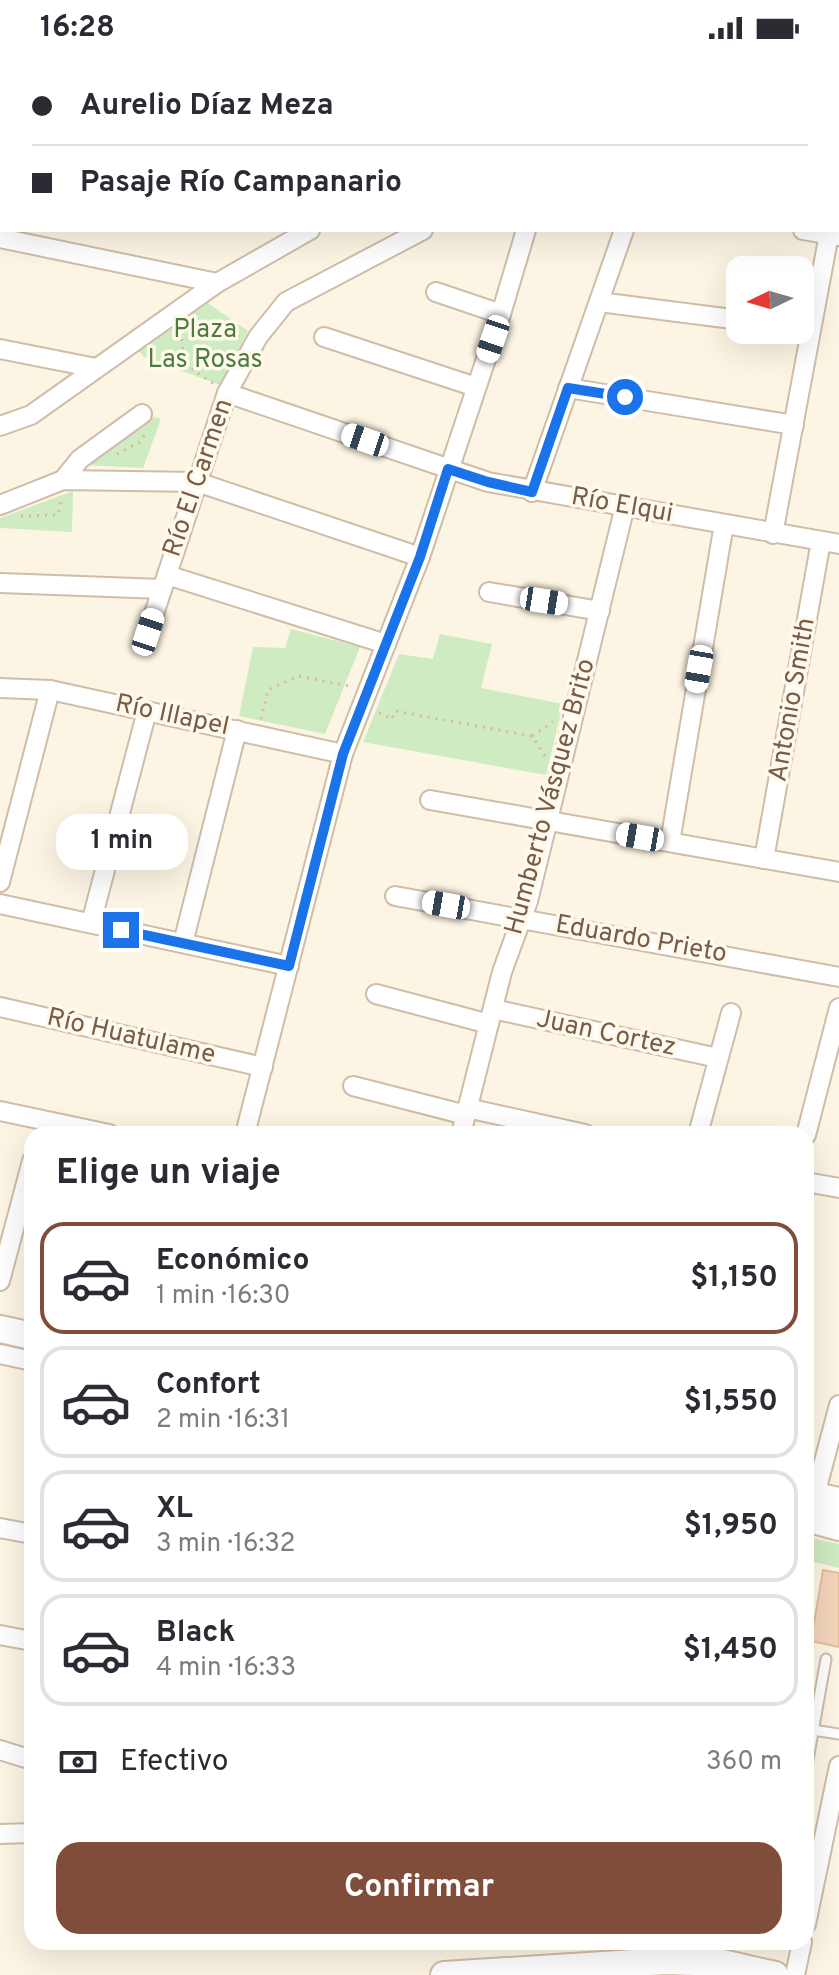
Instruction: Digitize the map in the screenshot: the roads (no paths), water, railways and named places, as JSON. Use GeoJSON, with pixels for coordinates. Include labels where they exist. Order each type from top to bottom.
{"type":"FeatureCollection","features":[{"type":"Feature","properties":{"kind":"main road"},"geometry":{"type":"LineString","coordinates":[[0,1329],[24,1334]]}},
{"type":"Feature","properties":{"kind":"main road"},"geometry":{"type":"LineString","coordinates":[[814,1508],[839,1527]]}},
{"type":"Feature","properties":{"kind":"main road"},"geometry":{"type":"LineString","coordinates":[[444,1975],[722,1958],[775,1975]]}},
{"type":"Feature","properties":{"kind":"street"},"geometry":{"type":"LineString","coordinates":[[0,426],[31,415],[217,283],[306,232]]}},
{"type":"Feature","properties":{"kind":"street","name":"Río El Carmen"},"geometry":{"type":"LineString","coordinates":[[148,632],[227,393],[258,337],[286,302],[419,232]]}},
{"type":"Feature","properties":{"kind":"street"},"geometry":{"type":"LineString","coordinates":[[247,1126],[343,754],[420,557],[525,232]]}},
{"type":"Feature","properties":{"kind":"street"},"geometry":{"type":"LineString","coordinates":[[532,492],[623,232]]}},
{"type":"Feature","properties":{"kind":"street"},"geometry":{"type":"LineString","coordinates":[[814,301],[834,235]]}},
{"type":"Feature","properties":{"kind":"street"},"geometry":{"type":"LineString","coordinates":[[0,238],[217,283]]}},
{"type":"Feature","properties":{"kind":"street"},"geometry":{"type":"LineString","coordinates":[[436,292],[501,314]]}},
{"type":"Feature","properties":{"kind":"street"},"geometry":{"type":"LineString","coordinates":[[599,302],[726,318]]}},
{"type":"Feature","properties":{"kind":"street"},"geometry":{"type":"LineString","coordinates":[[324,337],[476,387]]}},
{"type":"Feature","properties":{"kind":"street"},"geometry":{"type":"LineString","coordinates":[[773,534],[794,425],[804,344]]}},
{"type":"Feature","properties":{"kind":"street"},"geometry":{"type":"LineString","coordinates":[[0,349],[96,368]]}},
{"type":"Feature","properties":{"kind":"street"},"geometry":{"type":"LineString","coordinates":[[568,388],[794,425]]}},
{"type":"Feature","properties":{"kind":"street","name":"Río Elqui"},"geometry":{"type":"LineString","coordinates":[[227,393],[488,482],[830,543]]}},
{"type":"Feature","properties":{"kind":"street"},"geometry":{"type":"LineString","coordinates":[[63,480],[80,459],[142,414]]}},
{"type":"Feature","properties":{"kind":"street"},"geometry":{"type":"LineString","coordinates":[[0,505],[63,480],[197,482],[420,557]]}},
{"type":"Feature","properties":{"kind":"street","name":"Humberto Vásquez Brito"},"geometry":{"type":"LineString","coordinates":[[463,1126],[502,972],[524,919],[625,506]]}},
{"type":"Feature","properties":{"kind":"street"},"geometry":{"type":"LineString","coordinates":[[670,842],[724,524]]}},
{"type":"Feature","properties":{"kind":"street","name":"Antonio Smith"},"geometry":{"type":"LineString","coordinates":[[764,859],[830,543]]}},
{"type":"Feature","properties":{"kind":"street"},"geometry":{"type":"LineString","coordinates":[[0,583],[164,582],[386,644]]}},
{"type":"Feature","properties":{"kind":"street"},"geometry":{"type":"LineString","coordinates":[[489,592],[600,611]]}},
{"type":"Feature","properties":{"kind":"street","name":"Río Illapel"},"geometry":{"type":"LineString","coordinates":[[0,688],[50,690],[343,754]]}},
{"type":"Feature","properties":{"kind":"street"},"geometry":{"type":"LineString","coordinates":[[0,882],[50,690]]}},
{"type":"Feature","properties":{"kind":"street"},"geometry":{"type":"LineString","coordinates":[[91,923],[147,711]]}},
{"type":"Feature","properties":{"kind":"street"},"geometry":{"type":"LineString","coordinates":[[183,943],[246,732]]}},
{"type":"Feature","properties":{"kind":"street"},"geometry":{"type":"LineString","coordinates":[[430,800],[839,872]]}},
{"type":"Feature","properties":{"kind":"street","name":"Eduardo Prieto"},"geometry":{"type":"LineString","coordinates":[[395,896],[839,977]]}},
{"type":"Feature","properties":{"kind":"street"},"geometry":{"type":"LineString","coordinates":[[0,904],[289,966]]}},
{"type":"Feature","properties":{"kind":"street","name":"Juan Cortez"},"geometry":{"type":"LineString","coordinates":[[376,994],[718,1058]]}},
{"type":"Feature","properties":{"kind":"street","name":"Río Huatulame"},"geometry":{"type":"LineString","coordinates":[[0,1007],[263,1067]]}},
{"type":"Feature","properties":{"kind":"street"},"geometry":{"type":"LineString","coordinates":[[808,1126],[839,1008]]}},
{"type":"Feature","properties":{"kind":"street"},"geometry":{"type":"LineString","coordinates":[[700,1126],[731,1013]]}},
{"type":"Feature","properties":{"kind":"street"},"geometry":{"type":"LineString","coordinates":[[353,1086],[542,1126]]}},
{"type":"Feature","properties":{"kind":"street"},"geometry":{"type":"LineString","coordinates":[[0,1111],[38,1126]]}},
{"type":"Feature","properties":{"kind":"street"},"geometry":{"type":"LineString","coordinates":[[814,1183],[839,1188]]}},
{"type":"Feature","properties":{"kind":"street"},"geometry":{"type":"LineString","coordinates":[[0,1281],[24,1191]]}},
{"type":"Feature","properties":{"kind":"street"},"geometry":{"type":"LineString","coordinates":[[0,1354],[24,1359]]}},
{"type":"Feature","properties":{"kind":"street"},"geometry":{"type":"LineString","coordinates":[[814,1508],[839,1405]]}},
{"type":"Feature","properties":{"kind":"street"},"geometry":{"type":"LineString","coordinates":[[0,1528],[24,1532]]}},
{"type":"Feature","properties":{"kind":"street"},"geometry":{"type":"LineString","coordinates":[[0,1635],[24,1640]]}},
{"type":"Feature","properties":{"kind":"street"},"geometry":{"type":"LineString","coordinates":[[0,1750],[24,1758]]}},
{"type":"Feature","properties":{"kind":"street"},"geometry":{"type":"LineString","coordinates":[[814,1886],[839,1766]]}},
{"type":"Feature","properties":{"kind":"street"},"geometry":{"type":"LineString","coordinates":[[0,1834],[24,1833]]}},
{"type":"Feature","properties":{"kind":"street"},"geometry":{"type":"LineString","coordinates":[[795,1975],[800,1950]]}},
{"type":"Feature","properties":{"kind":"lane"},"geometry":{"type":"LineString","coordinates":[[814,1725],[826,1659]]}},
{"type":"Feature","properties":{"kind":"lane"},"geometry":{"type":"LineString","coordinates":[[814,1730],[839,1734]]}},
{"type":"Feature","properties":{"kind":"park label","name":"Plaza Las Rosas"},"geometry":{"type":"Point","coordinates":[205,345]}}]}
